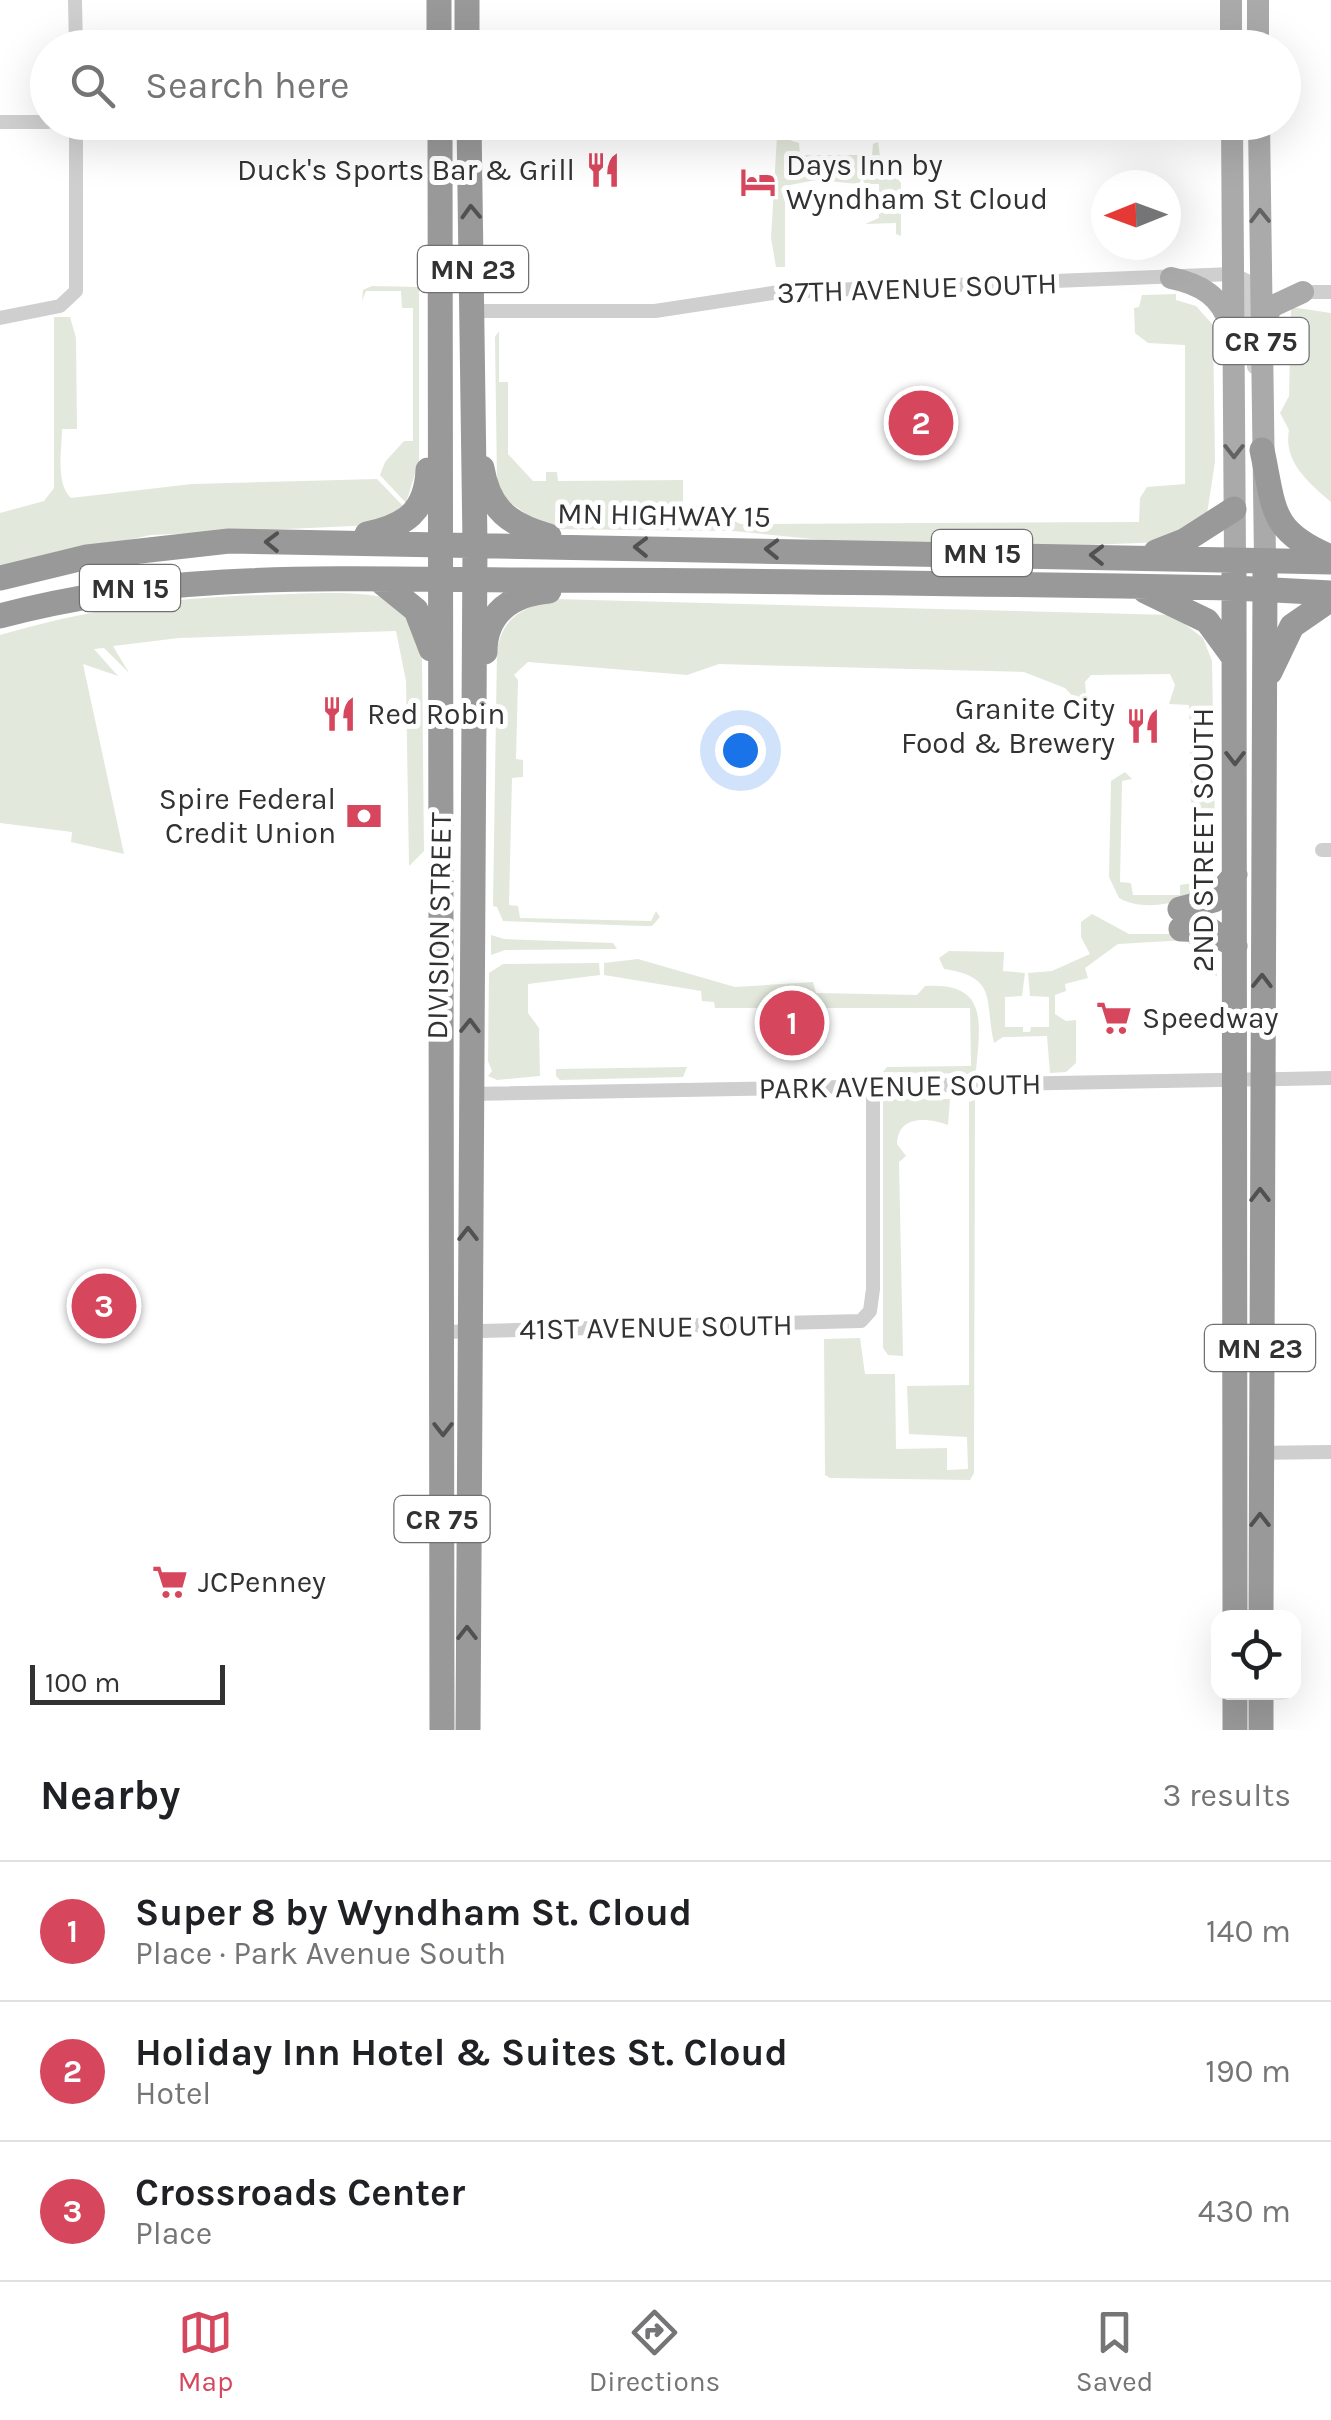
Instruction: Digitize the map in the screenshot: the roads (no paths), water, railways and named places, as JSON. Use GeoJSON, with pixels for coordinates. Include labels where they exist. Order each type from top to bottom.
{"type":"FeatureCollection","features":[{"type":"Feature","properties":{"kind":"highway"},"geometry":{"type":"LineString","coordinates":[[440,0],[440,30]]}},
{"type":"Feature","properties":{"kind":"highway"},"geometry":{"type":"LineString","coordinates":[[467,0],[467,30]]}},
{"type":"Feature","properties":{"kind":"highway","name":"DIVISION STREET"},"geometry":{"type":"LineString","coordinates":[[440,140],[440,678],[468,1730]]}},
{"type":"Feature","properties":{"kind":"highway","name":"DIVISION STREET"},"geometry":{"type":"LineString","coordinates":[[442,1730],[469,1094],[474,776],[474,311],[469,140]]}},
{"type":"Feature","properties":{"kind":"highway"},"geometry":{"type":"LineString","coordinates":[[323,542],[389,530],[419,508],[428,476],[428,408],[440,372]]}},
{"type":"Feature","properties":{"kind":"highway"},"geometry":{"type":"LineString","coordinates":[[474,415],[485,484],[500,513],[522,528],[583,545]]}},
{"type":"Feature","properties":{"kind":"highway"},"geometry":{"type":"LineString","coordinates":[[1262,450],[1282,528],[1300,544],[1331,559]]}},
{"type":"Feature","properties":{"kind":"highway"},"geometry":{"type":"LineString","coordinates":[[1144,556],[1184,541],[1234,509]]}},
{"type":"Feature","properties":{"kind":"highway","name":"MN HIGHWAY 15"},"geometry":{"type":"LineString","coordinates":[[0,578],[87,557],[176,545],[323,542],[1331,559]]}},
{"type":"Feature","properties":{"kind":"highway","name":"2ND STREET SOUTH"},"geometry":{"type":"LineString","coordinates":[[1235,558],[1235,946],[1248,1079],[1261,1610]]}},
{"type":"Feature","properties":{"kind":"highway","name":"MN 23"},"geometry":{"type":"LineString","coordinates":[[1264,559],[1266,680]]}},
{"type":"Feature","properties":{"kind":"highway"},"geometry":{"type":"LineString","coordinates":[[379,580],[416,610],[424,622],[440,678]]}},
{"type":"Feature","properties":{"kind":"highway"},"geometry":{"type":"LineString","coordinates":[[474,776],[486,733],[485,644],[494,616],[512,600],[530,593],[611,580]]}},
{"type":"Feature","properties":{"kind":"highway","name":"MN 15"},"geometry":{"type":"LineString","coordinates":[[0,616],[92,594],[174,583],[611,580],[1234,588],[1331,596]]}},
{"type":"Feature","properties":{"kind":"highway"},"geometry":{"type":"LineString","coordinates":[[1136,586],[1207,622],[1236,660]]}},
{"type":"Feature","properties":{"kind":"highway"},"geometry":{"type":"LineString","coordinates":[[1266,680],[1292,626],[1331,596]]}},
{"type":"Feature","properties":{"kind":"highway","name":"2ND STREET SOUTH"},"geometry":{"type":"LineString","coordinates":[[1235,1610],[1248,1079],[1265,797],[1266,680]]}},
{"type":"Feature","properties":{"kind":"highway"},"geometry":{"type":"LineString","coordinates":[[1235,875],[1214,900],[1180,919],[1210,930],[1235,946]]}},
{"type":"Feature","properties":{"kind":"highway"},"geometry":{"type":"LineString","coordinates":[[1234,1730],[1235,1700]]}},
{"type":"Feature","properties":{"kind":"highway"},"geometry":{"type":"LineString","coordinates":[[1261,1700],[1261,1730]]}},
{"type":"Feature","properties":{"kind":"main road"},"geometry":{"type":"LineString","coordinates":[[1231,0],[1231,30]]}},
{"type":"Feature","properties":{"kind":"main road"},"geometry":{"type":"LineString","coordinates":[[1258,1],[1258,30]]}},
{"type":"Feature","properties":{"kind":"main road","name":"2ND STREET SOUTH"},"geometry":{"type":"LineString","coordinates":[[1232,140],[1235,558]]}},
{"type":"Feature","properties":{"kind":"main road","name":"CR 75"},"geometry":{"type":"LineString","coordinates":[[1259,140],[1264,559]]}},
{"type":"Feature","properties":{"kind":"main road"},"geometry":{"type":"LineString","coordinates":[[1260,266],[1278,284],[1303,292]]}},
{"type":"Feature","properties":{"kind":"main road"},"geometry":{"type":"LineString","coordinates":[[1172,278],[1194,284],[1218,300],[1233,336]]}},
{"type":"Feature","properties":{"kind":"main road"},"geometry":{"type":"LineString","coordinates":[[1261,323],[1272,306],[1303,292]]}},
{"type":"Feature","properties":{"kind":"street"},"geometry":{"type":"LineString","coordinates":[[76,0],[76,30]]}},
{"type":"Feature","properties":{"kind":"street"},"geometry":{"type":"LineString","coordinates":[[0,122],[30,122]]}},
{"type":"Feature","properties":{"kind":"street"},"geometry":{"type":"LineString","coordinates":[[0,318],[38,312],[72,300],[76,292],[76,140]]}},
{"type":"Feature","properties":{"kind":"street"},"geometry":{"type":"LineString","coordinates":[[1233,274],[1246,281],[1250,344],[1261,392]]}},
{"type":"Feature","properties":{"kind":"street","name":"37TH AVENUE SOUTH"},"geometry":{"type":"LineString","coordinates":[[474,311],[655,312],[779,292],[1233,274]]}},
{"type":"Feature","properties":{"kind":"street"},"geometry":{"type":"LineString","coordinates":[[1303,292],[1331,292]]}},
{"type":"Feature","properties":{"kind":"street","name":"PARK AVENUE SOUTH"},"geometry":{"type":"LineString","coordinates":[[469,1094],[1331,1078]]}},
{"type":"Feature","properties":{"kind":"street","name":"41ST AVENUE SOUTH"},"geometry":{"type":"LineString","coordinates":[[456,1332],[844,1324],[867,1317],[872,1289],[873,1086]]}},
{"type":"Feature","properties":{"kind":"street"},"geometry":{"type":"LineString","coordinates":[[1260,1452],[1331,1452]]}},
{"type":"Feature","properties":{"kind":"place","name":"Duck's Sports Bar & Grill"},"geometry":{"type":"Point","coordinates":[603,170]}},
{"type":"Feature","properties":{"kind":"place","name":"Days Inn by Wyndham St Cloud"},"geometry":{"type":"Point","coordinates":[758,182]}},
{"type":"Feature","properties":{"kind":"place","name":"Holiday Inn Hotel & Suites St. Cloud"},"geometry":{"type":"Point","coordinates":[921,423]}},
{"type":"Feature","properties":{"kind":"place","name":"Red Robin"},"geometry":{"type":"Point","coordinates":[339,714]}},
{"type":"Feature","properties":{"kind":"place","name":"Granite City Food & Brewery"},"geometry":{"type":"Point","coordinates":[1143,726]}},
{"type":"Feature","properties":{"kind":"place","name":"Spire Federal Credit Union"},"geometry":{"type":"Point","coordinates":[364,816]}},
{"type":"Feature","properties":{"kind":"place","name":"Speedway"},"geometry":{"type":"Point","coordinates":[1114,1018]}},
{"type":"Feature","properties":{"kind":"place","name":"Super 8 by Wyndham St. Cloud"},"geometry":{"type":"Point","coordinates":[792,1023]}},
{"type":"Feature","properties":{"kind":"place","name":"Crossroads Center"},"geometry":{"type":"Point","coordinates":[104,1306]}},
{"type":"Feature","properties":{"kind":"place","name":"JCPenney"},"geometry":{"type":"Point","coordinates":[170,1582]}}]}
